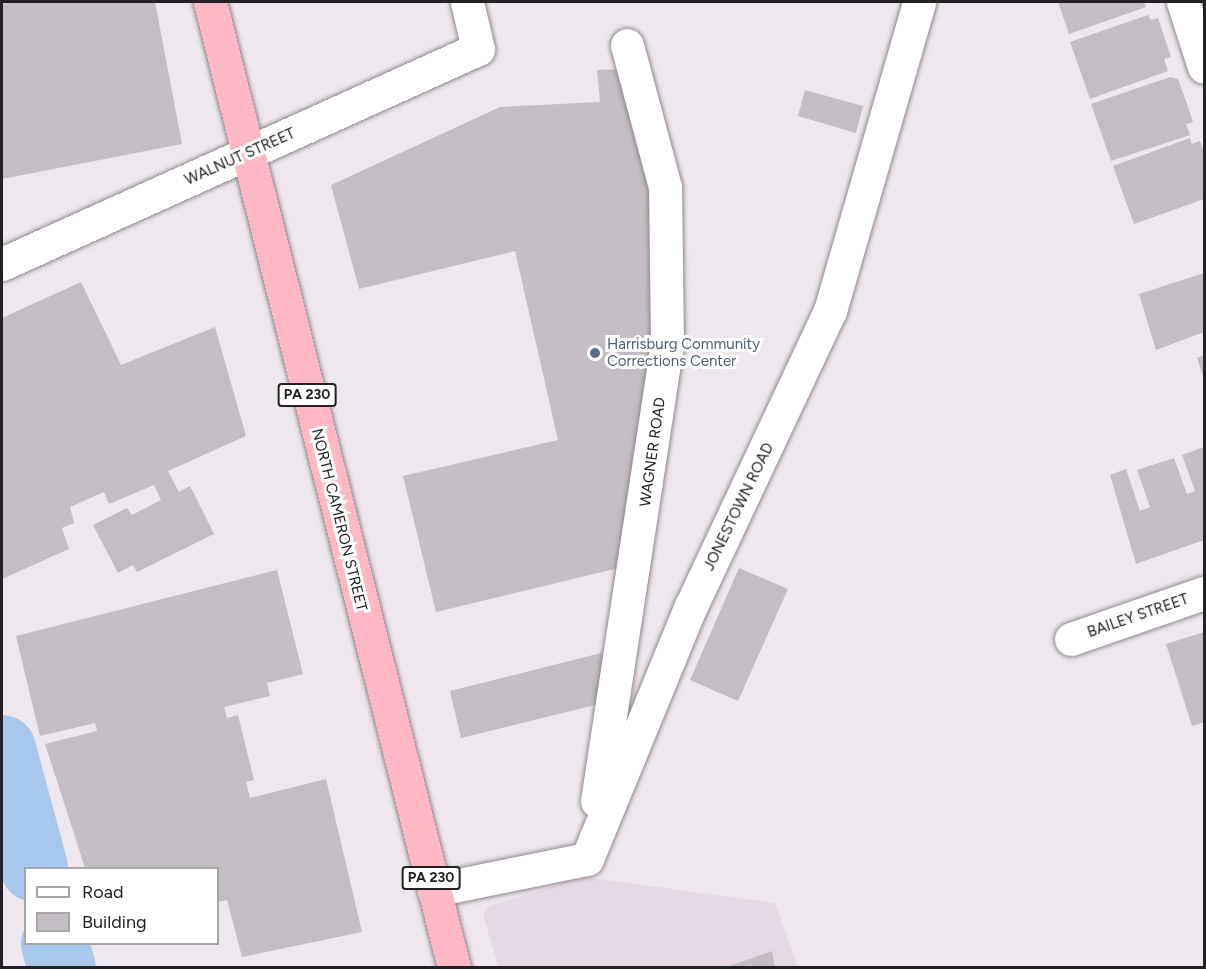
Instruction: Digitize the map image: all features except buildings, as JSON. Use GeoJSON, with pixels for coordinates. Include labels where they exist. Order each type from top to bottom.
{"type":"FeatureCollection","features":[{"type":"Feature","properties":{"kind":"highway","name":"NORTH CAMERON STREET"},"geometry":{"type":"LineString","coordinates":[[210,2],[245,154],[454,968]]}},
{"type":"Feature","properties":{"kind":"street","name":"WALNUT STREET"},"geometry":{"type":"LineString","coordinates":[[2,264],[478,49],[467,2]]}},
{"type":"Feature","properties":{"kind":"street","name":"JONESTOWN ROAD"},"geometry":{"type":"LineString","coordinates":[[587,859],[691,606],[830,310],[919,2]]}},
{"type":"Feature","properties":{"kind":"street"},"geometry":{"type":"LineString","coordinates":[[1183,2],[1201,47]]}},
{"type":"Feature","properties":{"kind":"street","name":"WAGNER ROAD"},"geometry":{"type":"LineString","coordinates":[[587,859],[642,534],[667,346],[665,187],[627,45]]}},
{"type":"Feature","properties":{"kind":"street","name":"BAILEY STREET"},"geometry":{"type":"LineString","coordinates":[[1071,639],[1204,593]]}},
{"type":"Feature","properties":{"kind":"street"},"geometry":{"type":"LineString","coordinates":[[434,890],[587,859]]}},
{"type":"Feature","properties":{"kind":"shaded area"},"geometry":{"type":"Polygon","coordinates":[[[585,877],[775,903],[798,967],[498,967],[483,914],[489,906],[585,877]]]}},
{"type":"Feature","properties":{"kind":"waterway"},"geometry":{"type":"LineString","coordinates":[[2,749],[34,867]]}},
{"type":"Feature","properties":{"kind":"waterway"},"geometry":{"type":"LineString","coordinates":[[55,945],[62,968]]}},
{"type":"Feature","properties":{"kind":"place","name":"Harrisburg Community Corrections Center"},"geometry":{"type":"Point","coordinates":[595,353]}}]}
